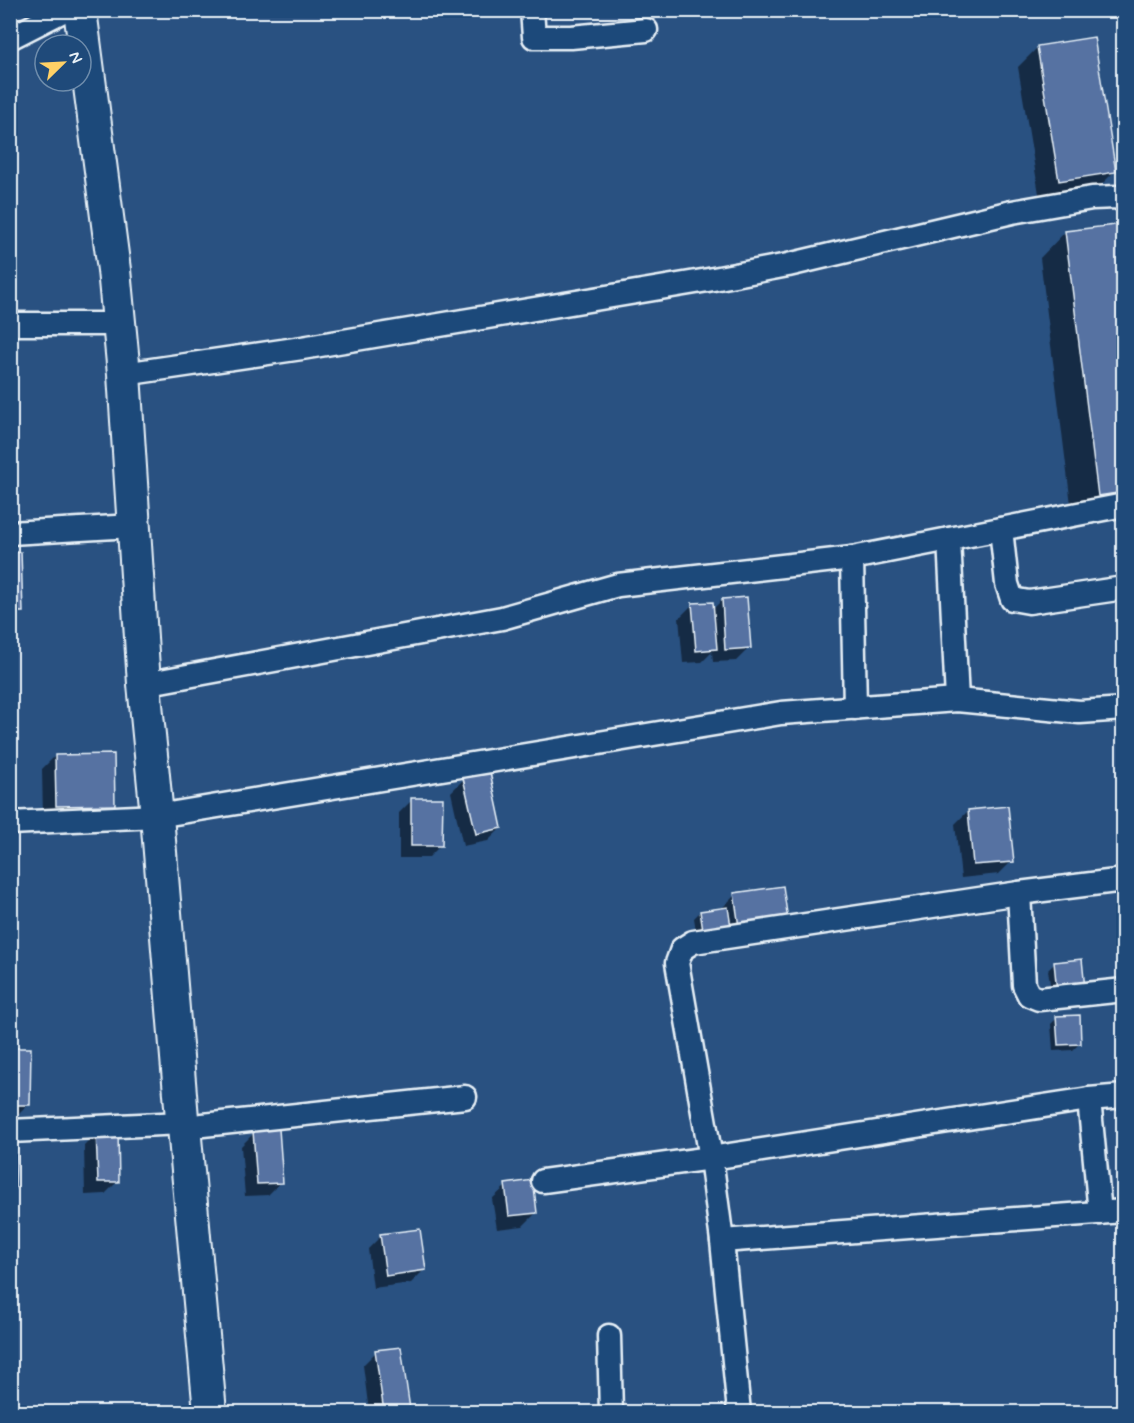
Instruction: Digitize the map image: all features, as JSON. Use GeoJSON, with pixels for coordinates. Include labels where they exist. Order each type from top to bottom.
{"type":"FeatureCollection","features":[{"type":"Feature","properties":{"kind":"main road"},"geometry":{"type":"LineString","coordinates":[[80,10],[114,270],[124,374],[144,684],[158,816],[183,1125],[210,1413]]}},
{"type":"Feature","properties":{"kind":"street"},"geometry":{"type":"LineString","coordinates":[[10,38],[65,10]]}},
{"type":"Feature","properties":{"kind":"street"},"geometry":{"type":"LineString","coordinates":[[532,10],[534,37],[571,37],[646,30]]}},
{"type":"Feature","properties":{"kind":"street"},"geometry":{"type":"LineString","coordinates":[[124,374],[302,348],[708,280],[788,265],[1012,212],[1092,198],[1117,197],[1124,201]]}},
{"type":"Feature","properties":{"kind":"street"},"geometry":{"type":"LineString","coordinates":[[10,324],[118,324]]}},
{"type":"Feature","properties":{"kind":"street"},"geometry":{"type":"LineString","coordinates":[[144,684],[502,618],[618,585],[852,558],[1124,505]]}},
{"type":"Feature","properties":{"kind":"street"},"geometry":{"type":"LineString","coordinates":[[10,533],[133,526]]}},
{"type":"Feature","properties":{"kind":"street"},"geometry":{"type":"LineString","coordinates":[[1001,529],[1007,584],[1012,599],[1029,602],[1124,588]]}},
{"type":"Feature","properties":{"kind":"street"},"geometry":{"type":"LineString","coordinates":[[949,539],[957,700]]}},
{"type":"Feature","properties":{"kind":"street"},"geometry":{"type":"LineString","coordinates":[[852,558],[855,708]]}},
{"type":"Feature","properties":{"kind":"street"},"geometry":{"type":"LineString","coordinates":[[10,823],[158,816],[781,714],[957,700],[1080,712],[1124,709]]}},
{"type":"Feature","properties":{"kind":"street"},"geometry":{"type":"LineString","coordinates":[[739,1413],[722,1241],[711,1158],[677,963],[682,949],[693,942],[1019,893],[1124,880]]}},
{"type":"Feature","properties":{"kind":"street"},"geometry":{"type":"LineString","coordinates":[[1019,893],[1024,985],[1029,995],[1039,999],[1124,990]]}},
{"type":"Feature","properties":{"kind":"street"},"geometry":{"type":"LineString","coordinates":[[543,1181],[711,1158],[1089,1099],[1124,1096]]}},
{"type":"Feature","properties":{"kind":"street"},"geometry":{"type":"LineString","coordinates":[[10,1131],[183,1125],[465,1097]]}},
{"type":"Feature","properties":{"kind":"street"},"geometry":{"type":"LineString","coordinates":[[1089,1099],[1100,1213]]}},
{"type":"Feature","properties":{"kind":"street"},"geometry":{"type":"LineString","coordinates":[[722,1241],[1124,1211]]}},
{"type":"Feature","properties":{"kind":"street"},"geometry":{"type":"LineString","coordinates":[[609,1336],[611,1413]]}},
{"type":"Feature","properties":{"kind":"building"},"geometry":{"type":"Polygon","coordinates":[[[1094,37],[1116,172],[1059,181],[1037,46],[1094,37]]]}},
{"type":"Feature","properties":{"kind":"building"},"geometry":{"type":"Polygon","coordinates":[[[1124,224],[1124,492],[1098,496],[1065,231],[1124,224]]]}},
{"type":"Feature","properties":{"kind":"building"},"geometry":{"type":"Polygon","coordinates":[[[10,229],[13,229],[17,266],[10,267],[10,229]]]}},
{"type":"Feature","properties":{"kind":"building"},"geometry":{"type":"Polygon","coordinates":[[[10,552],[21,552],[23,612],[10,612],[10,552]]]}},
{"type":"Feature","properties":{"kind":"building"},"geometry":{"type":"Polygon","coordinates":[[[747,597],[751,648],[725,650],[722,599],[747,597]]]}},
{"type":"Feature","properties":{"kind":"building"},"geometry":{"type":"Polygon","coordinates":[[[713,602],[717,649],[696,651],[692,603],[713,602]]]}},
{"type":"Feature","properties":{"kind":"building"},"geometry":{"type":"Polygon","coordinates":[[[114,754],[115,805],[56,806],[55,755],[114,754]]]}},
{"type":"Feature","properties":{"kind":"building"},"geometry":{"type":"Polygon","coordinates":[[[490,772],[502,828],[476,834],[463,778],[490,772]]]}},
{"type":"Feature","properties":{"kind":"building"},"geometry":{"type":"Polygon","coordinates":[[[411,798],[443,798],[442,846],[411,846],[411,798]]]}},
{"type":"Feature","properties":{"kind":"building"},"geometry":{"type":"Polygon","coordinates":[[[1008,806],[1014,862],[973,865],[968,810],[1008,806]]]}},
{"type":"Feature","properties":{"kind":"building"},"geometry":{"type":"Polygon","coordinates":[[[783,886],[788,920],[739,927],[734,893],[783,886]]]}},
{"type":"Feature","properties":{"kind":"building"},"geometry":{"type":"Polygon","coordinates":[[[728,907],[731,927],[703,931],[700,911],[728,907]]]}},
{"type":"Feature","properties":{"kind":"building"},"geometry":{"type":"Polygon","coordinates":[[[1082,959],[1085,989],[1057,992],[1054,962],[1082,959]]]}},
{"type":"Feature","properties":{"kind":"building"},"geometry":{"type":"Polygon","coordinates":[[[1080,1015],[1081,1044],[1058,1045],[1056,1016],[1080,1015]]]}},
{"type":"Feature","properties":{"kind":"building"},"geometry":{"type":"Polygon","coordinates":[[[10,1048],[31,1048],[30,1105],[10,1105],[10,1048]]]}},
{"type":"Feature","properties":{"kind":"building"},"geometry":{"type":"Polygon","coordinates":[[[279,1129],[283,1183],[257,1184],[253,1131],[279,1129]]]}},
{"type":"Feature","properties":{"kind":"building"},"geometry":{"type":"Polygon","coordinates":[[[96,1131],[118,1131],[119,1182],[98,1182],[96,1131]]]}},
{"type":"Feature","properties":{"kind":"building"},"geometry":{"type":"Polygon","coordinates":[[[10,1140],[17,1140],[15,1189],[10,1189],[10,1140]]]}},
{"type":"Feature","properties":{"kind":"building"},"geometry":{"type":"Polygon","coordinates":[[[533,1180],[537,1213],[509,1216],[505,1184],[533,1180]]]}},
{"type":"Feature","properties":{"kind":"building"},"geometry":{"type":"Polygon","coordinates":[[[420,1229],[426,1270],[386,1276],[380,1234],[420,1229]]]}},
{"type":"Feature","properties":{"kind":"building"},"geometry":{"type":"Polygon","coordinates":[[[401,1347],[410,1409],[384,1412],[375,1350],[401,1347]]]}},
{"type":"Feature","properties":{"kind":"building"},"geometry":{"type":"Polygon","coordinates":[[[10,1401],[18,1402],[18,1412],[10,1412],[10,1401]]]}},
{"type":"Feature","properties":{"kind":"building"},"geometry":{"type":"Polygon","coordinates":[[[24,1406],[67,1408],[67,1412],[24,1412],[24,1406]]]}}]}
